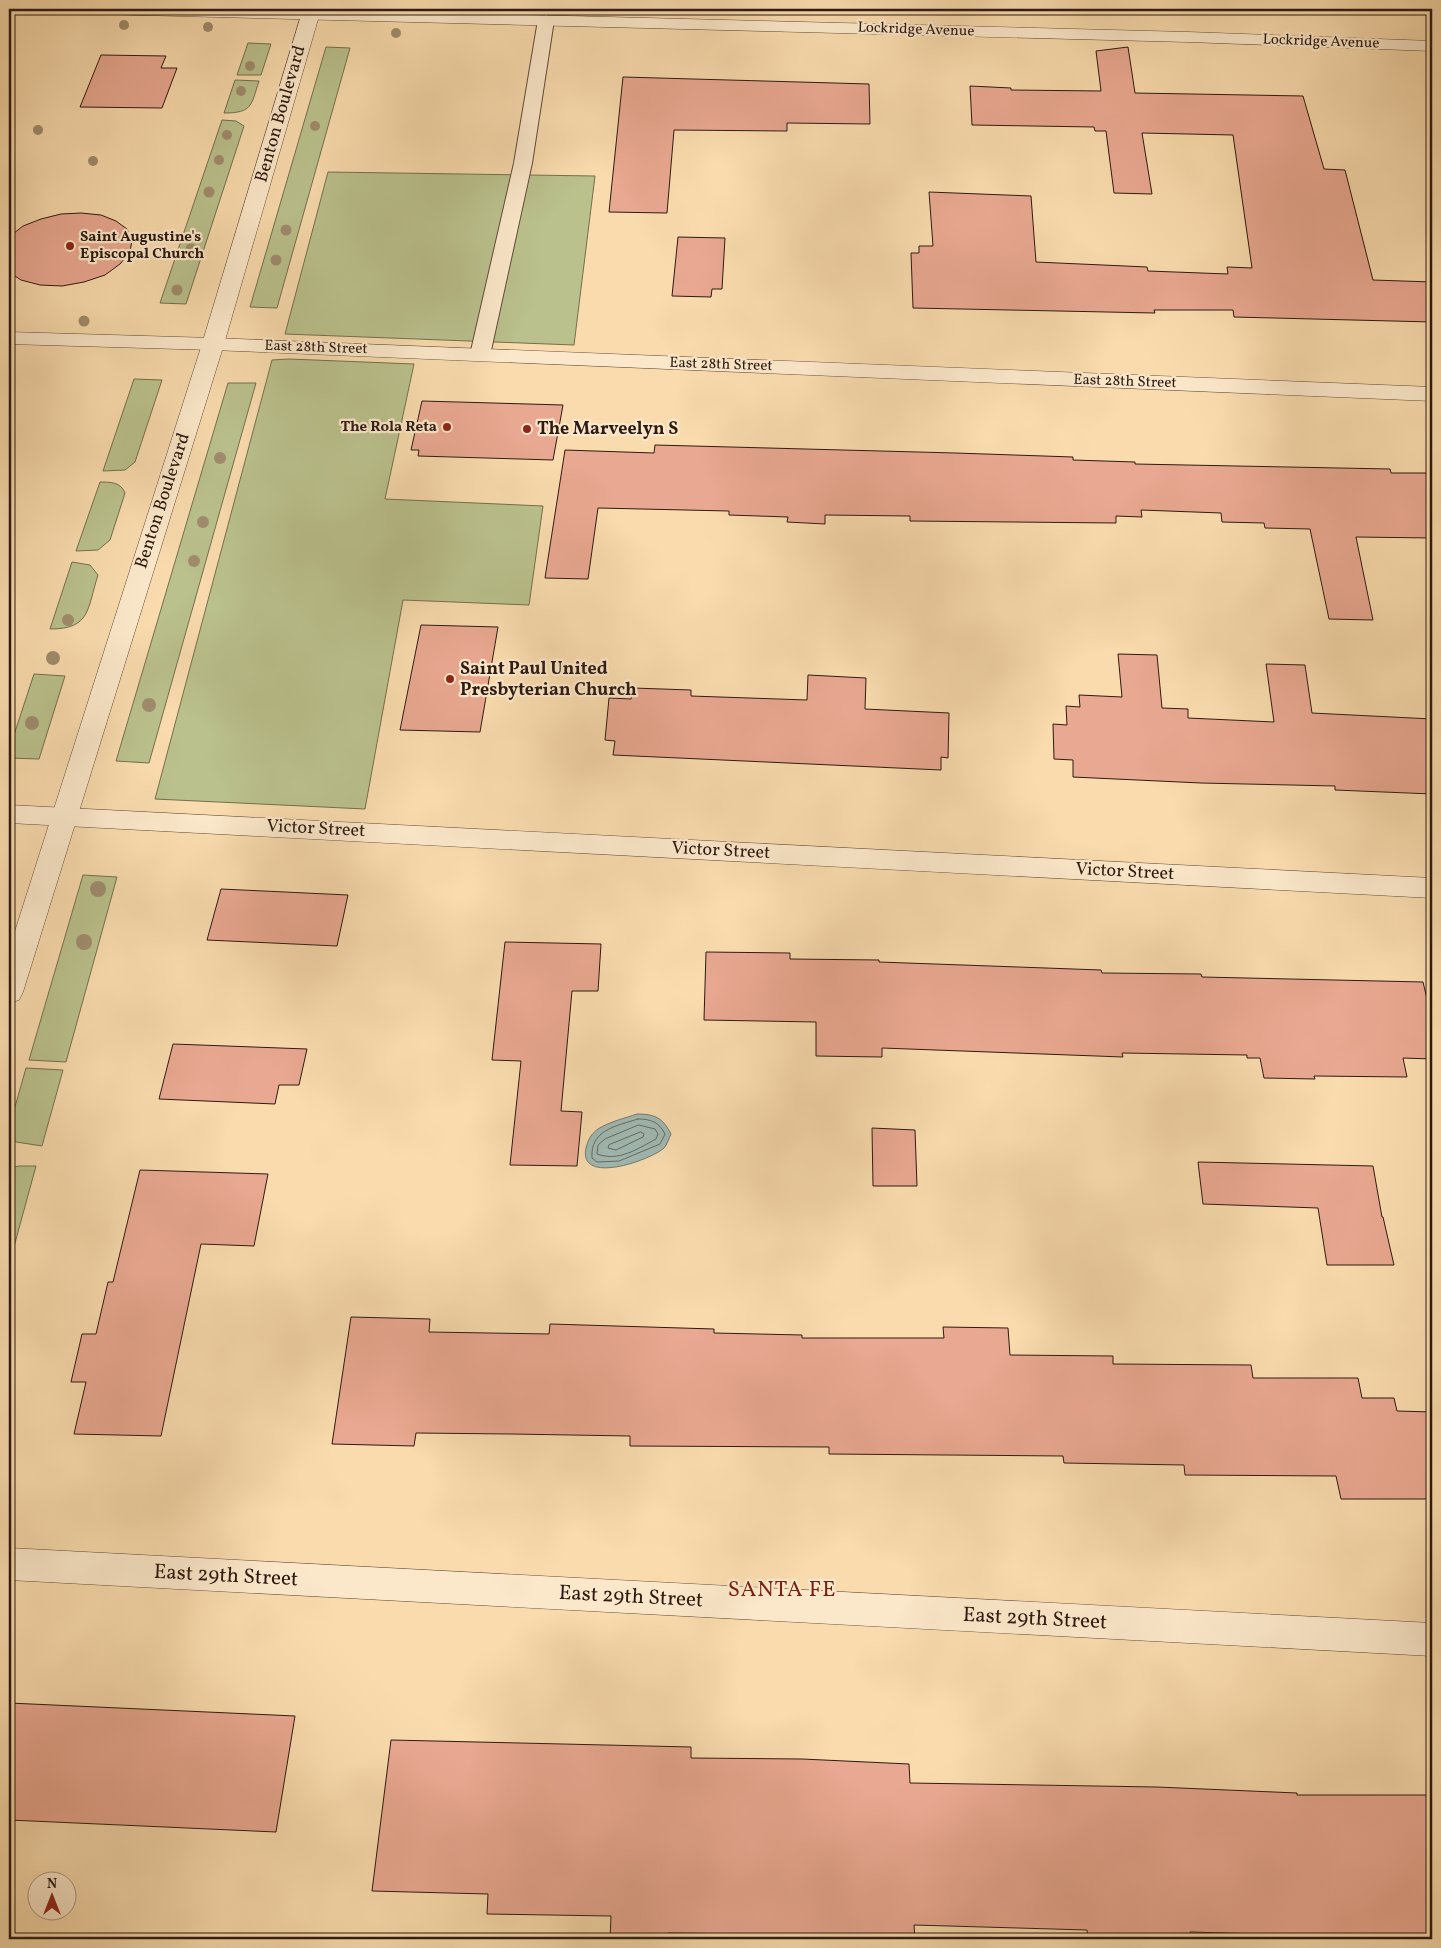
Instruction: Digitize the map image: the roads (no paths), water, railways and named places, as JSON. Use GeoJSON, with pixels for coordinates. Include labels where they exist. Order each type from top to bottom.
{"type":"FeatureCollection","features":[{"type":"Feature","properties":{"kind":"street","name":"Lockridge Avenue"},"geometry":{"type":"LineString","coordinates":[[100,9],[311,11],[546,20],[1432,46]]}},
{"type":"Feature","properties":{"kind":"street","name":"Benton Boulevard"},"geometry":{"type":"LineString","coordinates":[[9,992],[212,344],[311,11]]}},
{"type":"Feature","properties":{"kind":"street","name":"East 28th Street"},"geometry":{"type":"LineString","coordinates":[[9,338],[212,344],[1432,394]]}},
{"type":"Feature","properties":{"kind":"street","name":"Victor Street"},"geometry":{"type":"LineString","coordinates":[[9,814],[1432,888]]}},
{"type":"Feature","properties":{"kind":"street","name":"East 29th Street"},"geometry":{"type":"LineString","coordinates":[[9,1564],[1432,1640]]}},
{"type":"Feature","properties":{"kind":"lane"},"geometry":{"type":"LineString","coordinates":[[480,355],[523,163],[546,20]]}},
{"type":"Feature","properties":{"kind":"water"},"geometry":{"type":"Polygon","coordinates":[[[637,1114],[654,1116],[665,1124],[671,1134],[664,1148],[645,1158],[617,1167],[604,1168],[593,1166],[587,1159],[586,1148],[593,1133],[607,1124],[637,1114]]]}},
{"type":"Feature","properties":{"kind":"place","name":"Saint Augustine's Episcopal Church"},"geometry":{"type":"Point","coordinates":[70,246]}},
{"type":"Feature","properties":{"kind":"place","name":"The Rola Reta"},"geometry":{"type":"Point","coordinates":[447,427]}},
{"type":"Feature","properties":{"kind":"place","name":"The Marveelyn S"},"geometry":{"type":"Point","coordinates":[527,429]}},
{"type":"Feature","properties":{"kind":"place","name":"Saint Paul United Presbyterian Church"},"geometry":{"type":"Point","coordinates":[450,679]}},
{"type":"Feature","properties":{"kind":"district","name":"SANTA FE"},"geometry":{"type":"Point","coordinates":[782,1590]}}]}
